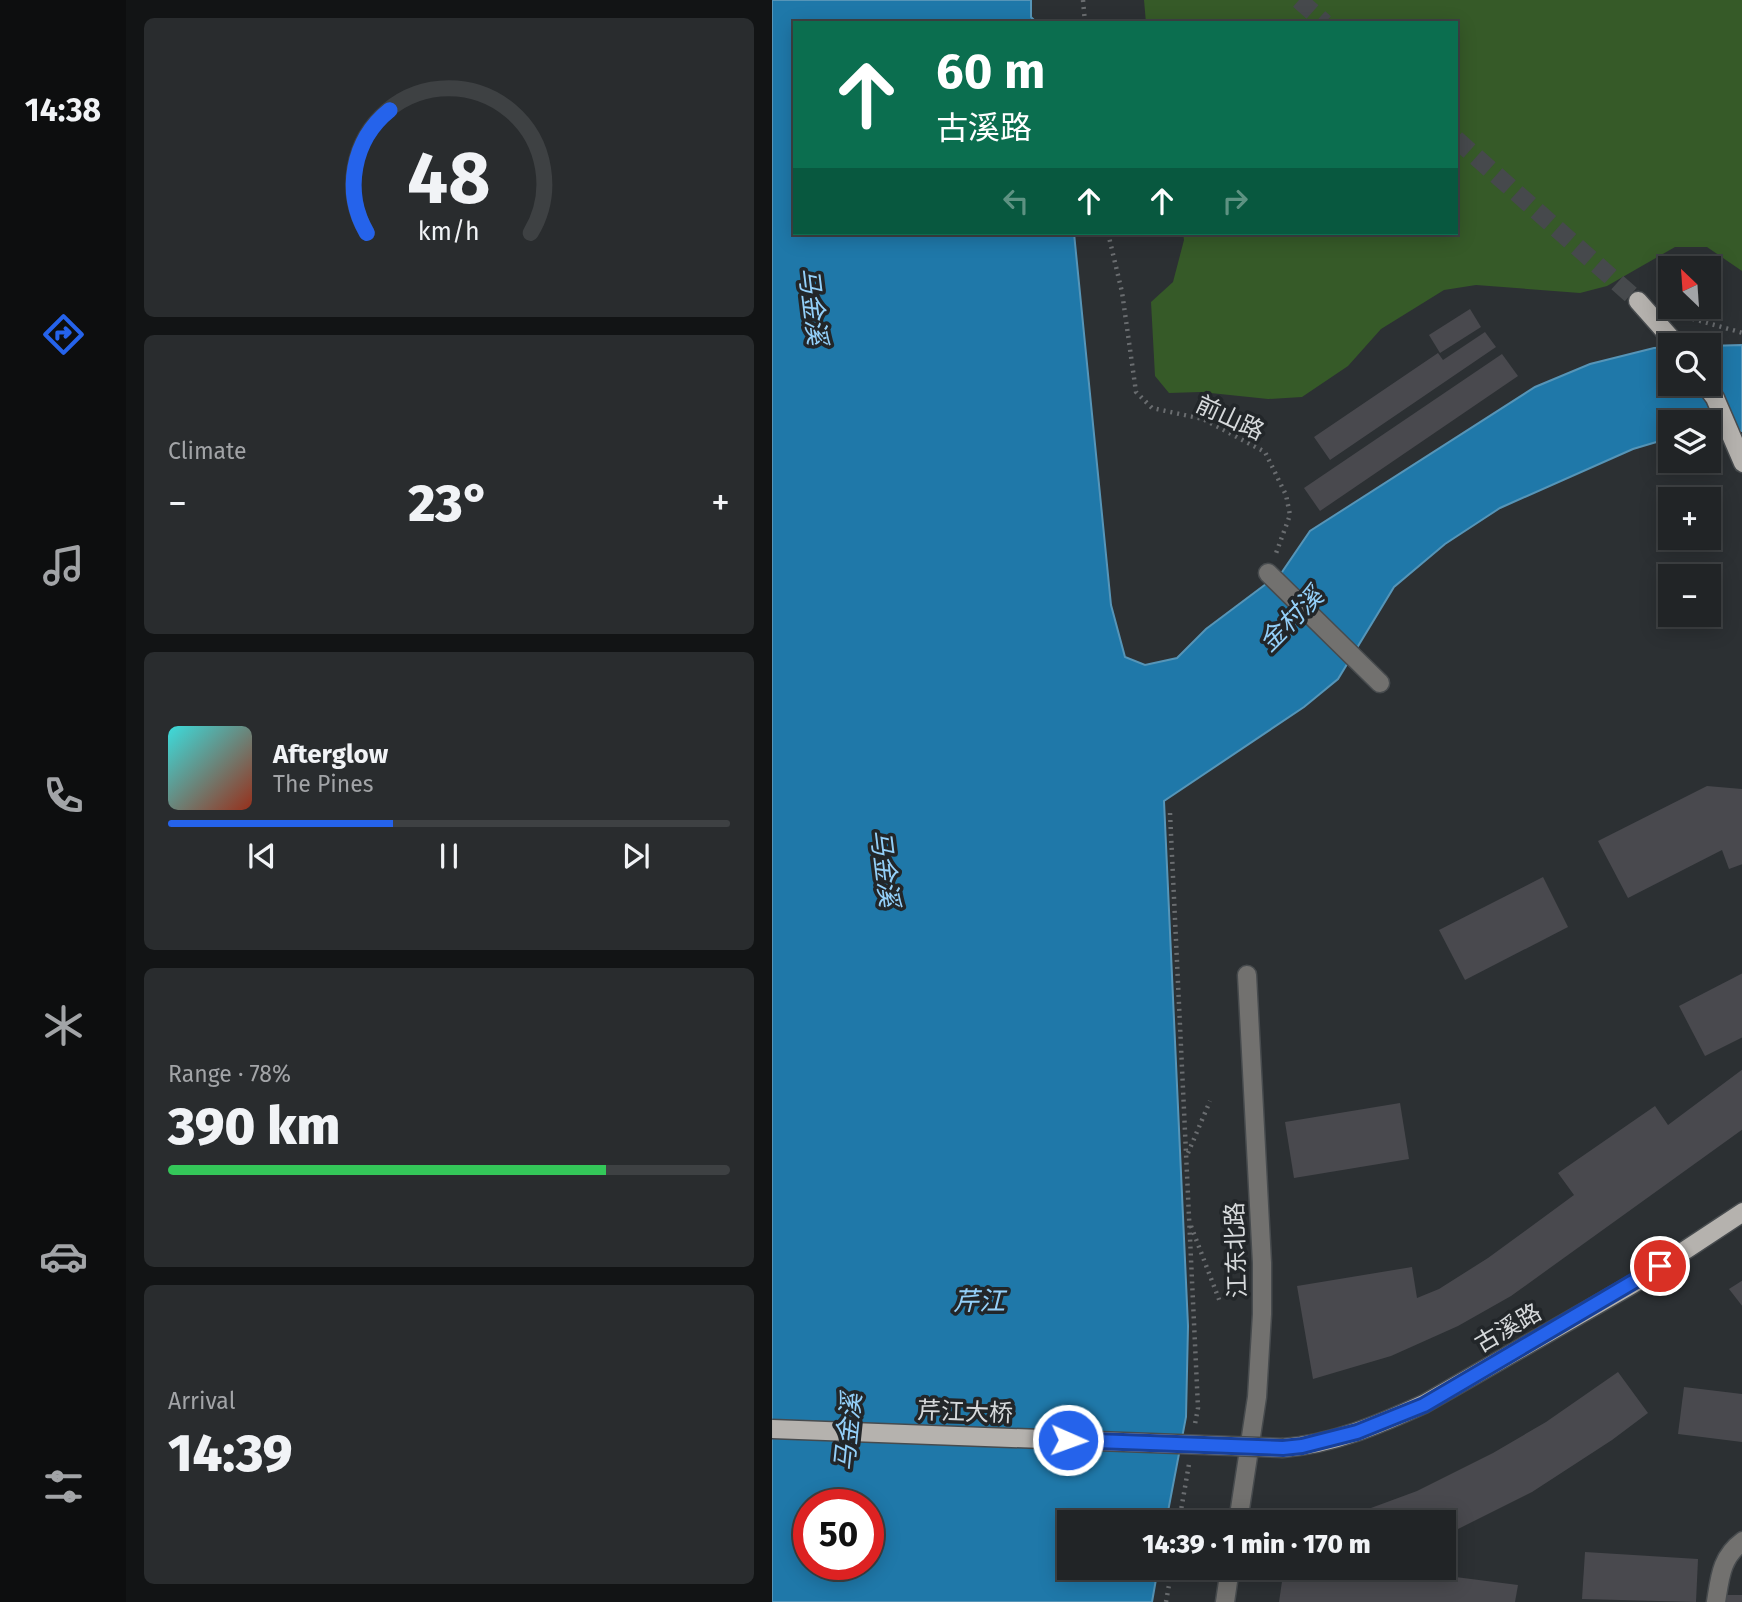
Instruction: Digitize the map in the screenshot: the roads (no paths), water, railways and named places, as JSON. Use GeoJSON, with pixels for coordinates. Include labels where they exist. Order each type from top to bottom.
{"type":"FeatureCollection","features":[{"type":"Feature","properties":{"kind":"main road"},"geometry":{"type":"LineString","coordinates":[[1638,301],[1666,333]]}},
{"type":"Feature","properties":{"kind":"main road"},"geometry":{"type":"LineString","coordinates":[[1714,396],[1742,463]]}},
{"type":"Feature","properties":{"kind":"main road","name":"古溪路"},"geometry":{"type":"LineString","coordinates":[[1283,1448],[1330,1441],[1387,1422],[1424,1405],[1640,1280],[1742,1212]]}},
{"type":"Feature","properties":{"kind":"main road","name":"芹江大桥"},"geometry":{"type":"LineString","coordinates":[[772,1429],[1283,1448]]}},
{"type":"Feature","properties":{"kind":"street"},"geometry":{"type":"LineString","coordinates":[[1270,575],[1380,683]]}},
{"type":"Feature","properties":{"kind":"street","name":"江东北路"},"geometry":{"type":"LineString","coordinates":[[1240,1510],[1257,1397],[1263,1264],[1247,975]]}},
{"type":"Feature","properties":{"kind":"street"},"geometry":{"type":"LineString","coordinates":[[1716,1602],[1722,1564],[1732,1548],[1742,1541]]}},
{"type":"Feature","properties":{"kind":"street"},"geometry":{"type":"LineString","coordinates":[[1225,1602],[1228,1580]]}},
{"type":"Feature","properties":{"kind":"water","name":"芹江"},"geometry":{"type":"Polygon","coordinates":[[[772,0],[1031,0],[1031,17],[1035,21],[793,21],[793,235],[1074,235],[1111,605],[1125,657],[1145,665],[1177,658],[1206,629],[1282,572],[1310,531],[1535,387],[1590,364],[1658,348],[1658,396],[1721,396],[1721,346],[1742,345],[1742,431],[1721,429],[1721,410],[1658,410],[1658,442],[1633,449],[1500,508],[1445,544],[1394,587],[1338,679],[1304,707],[1164,801],[1188,1326],[1186,1417],[1168,1510],[1057,1510],[1057,1580],[1156,1580],[1152,1602],[772,1602],[772,0]]]}},
{"type":"Feature","properties":{"kind":"tunnel"},"geometry":{"type":"LineString","coordinates":[[1299,0],[1323,21]]}},
{"type":"Feature","properties":{"kind":"tunnel"},"geometry":{"type":"LineString","coordinates":[[1458,141],[1638,301]]}},
{"type":"Feature","properties":{"kind":"water label","name":"马金溪"},"geometry":{"type":"Point","coordinates":[813,306]}},
{"type":"Feature","properties":{"kind":"water label","name":"金村溪"},"geometry":{"type":"Point","coordinates":[1291,619]}},
{"type":"Feature","properties":{"kind":"water label","name":"马金溪"},"geometry":{"type":"Point","coordinates":[885,868]}},
{"type":"Feature","properties":{"kind":"water label","name":"马金溪"},"geometry":{"type":"Point","coordinates":[848,1432]}}]}
